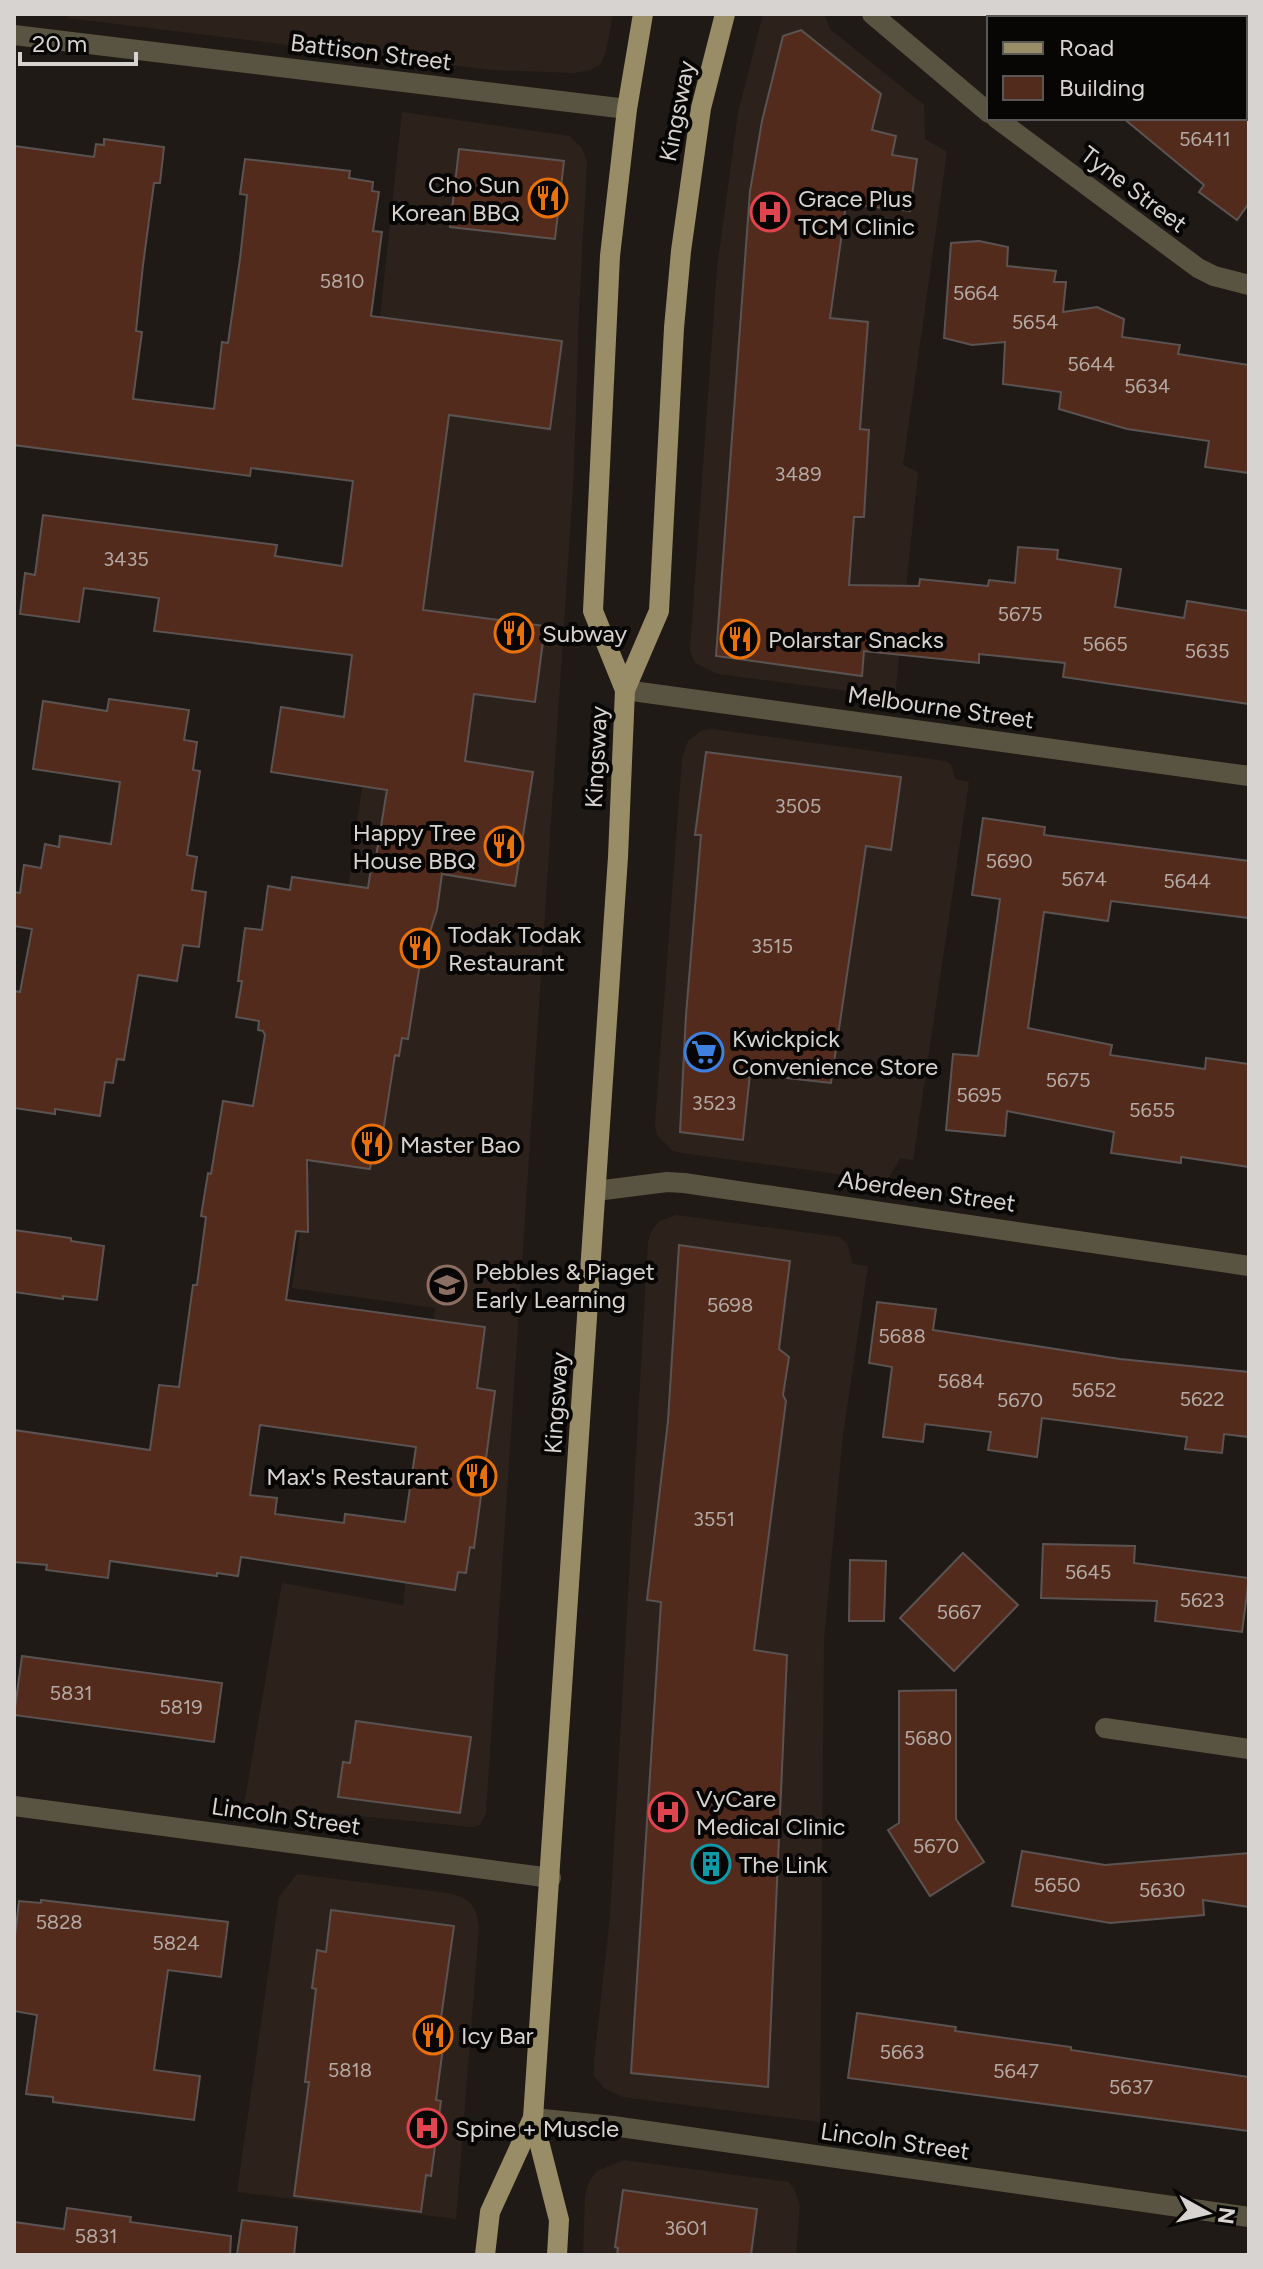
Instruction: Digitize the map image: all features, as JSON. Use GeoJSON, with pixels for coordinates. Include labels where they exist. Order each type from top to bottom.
{"type":"FeatureCollection","features":[{"type":"Feature","properties":{"kind":"main road","name":"Kingsway"},"geometry":{"type":"LineString","coordinates":[[625,690],[593,611],[610,256],[627,109],[643,14]]}},
{"type":"Feature","properties":{"kind":"main road","name":"Kingsway"},"geometry":{"type":"LineString","coordinates":[[557,2255],[559,2220],[533,2118],[618,857],[625,690],[659,611],[681,251],[701,108],[725,14]]}},
{"type":"Feature","properties":{"kind":"main road","name":"Kingsway"},"geometry":{"type":"LineString","coordinates":[[485,2255],[490,2212],[533,2118]]}},
{"type":"Feature","properties":{"kind":"street"},"geometry":{"type":"LineString","coordinates":[[872,14],[987,111]]}},
{"type":"Feature","properties":{"kind":"street","name":"Battison Street"},"geometry":{"type":"LineString","coordinates":[[14,35],[627,109]]}},
{"type":"Feature","properties":{"kind":"street","name":"Tyne Street"},"geometry":{"type":"LineString","coordinates":[[999,120],[1198,268],[1214,276],[1249,285]]}},
{"type":"Feature","properties":{"kind":"street","name":"Melbourne Street"},"geometry":{"type":"LineString","coordinates":[[625,690],[1249,776]]}},
{"type":"Feature","properties":{"kind":"street","name":"Aberdeen Street"},"geometry":{"type":"LineString","coordinates":[[596,1191],[667,1182],[684,1183],[1249,1266]]}},
{"type":"Feature","properties":{"kind":"street"},"geometry":{"type":"LineString","coordinates":[[1105,1728],[1249,1749]]}},
{"type":"Feature","properties":{"kind":"street","name":"Lincoln Street"},"geometry":{"type":"LineString","coordinates":[[14,1806],[551,1878]]}},
{"type":"Feature","properties":{"kind":"street","name":"Lincoln Street"},"geometry":{"type":"LineString","coordinates":[[533,2118],[622,2127],[1249,2217]]}},
{"type":"Feature","properties":{"kind":"shaded area"},"geometry":{"type":"Polygon","coordinates":[[[69,14],[613,14],[606,52],[600,65],[575,73],[492,70],[68,18],[69,14]]]}},
{"type":"Feature","properties":{"kind":"shaded area"},"geometry":{"type":"Polygon","coordinates":[[[763,14],[824,14],[830,29],[924,105],[925,139],[947,152],[903,465],[918,472],[895,697],[718,674],[695,663],[690,651],[717,268],[738,113],[763,14]]]}},
{"type":"Feature","properties":{"kind":"shaded area"},"geometry":{"type":"Polygon","coordinates":[[[402,112],[569,136],[581,147],[587,161],[574,471],[486,1813],[480,1825],[473,1827],[244,1805],[282,1583],[403,1605],[435,1308],[292,1288],[414,415],[370,410],[402,112]]]}},
{"type":"Feature","properties":{"kind":"shaded area"},"geometry":{"type":"Polygon","coordinates":[[[712,729],[945,761],[951,764],[955,779],[969,782],[913,1160],[900,1158],[884,1180],[681,1153],[673,1151],[657,1135],[655,1124],[682,759],[688,741],[701,731],[712,729]]]}},
{"type":"Feature","properties":{"kind":"shaded area"},"geometry":{"type":"Polygon","coordinates":[[[676,1215],[839,1237],[847,1243],[853,1264],[868,1266],[843,1435],[824,1639],[820,2122],[623,2097],[604,2088],[594,2076],[610,1916],[648,1242],[658,1222],[676,1215]]]}},
{"type":"Feature","properties":{"kind":"shaded area"},"geometry":{"type":"Polygon","coordinates":[[[297,1874],[448,1893],[464,1898],[477,1915],[479,1928],[456,2219],[237,2192],[279,1897],[297,1874]]]}},
{"type":"Feature","properties":{"kind":"shaded area"},"geometry":{"type":"Polygon","coordinates":[[[624,2160],[789,2182],[800,2205],[796,2255],[583,2255],[585,2195],[590,2180],[597,2171],[624,2160]]]}},
{"type":"Feature","properties":{"kind":"building"},"geometry":{"type":"Polygon","coordinates":[[[801,30],[881,94],[872,130],[896,136],[892,155],[917,159],[910,211],[846,204],[830,318],[868,322],[860,429],[869,430],[864,517],[854,517],[849,585],[919,586],[920,579],[988,586],[989,580],[1015,583],[1018,547],[1058,550],[1057,559],[1121,569],[1115,607],[1184,618],[1187,601],[1249,611],[1249,704],[1063,677],[1065,663],[979,654],[979,663],[864,651],[862,676],[716,656],[750,191],[762,121],[783,36],[801,30]]]}},
{"type":"Feature","properties":{"kind":"building"},"geometry":{"type":"Polygon","coordinates":[[[1249,118],[1249,203],[1237,220],[1199,192],[1204,185],[1125,120],[1249,118]]]}},
{"type":"Feature","properties":{"kind":"building"},"geometry":{"type":"Polygon","coordinates":[[[104,139],[164,147],[160,183],[154,183],[143,265],[136,331],[142,332],[133,399],[214,409],[222,342],[228,343],[240,259],[247,195],[240,194],[245,159],[350,171],[349,178],[373,182],[372,191],[379,192],[373,231],[382,232],[371,316],[562,341],[550,429],[449,415],[423,610],[545,626],[535,702],[474,694],[465,761],[533,772],[515,886],[442,874],[437,910],[420,963],[408,1039],[402,1038],[399,1056],[395,1055],[380,1152],[373,1151],[370,1169],[307,1160],[308,1232],[296,1231],[286,1300],[485,1327],[477,1388],[495,1391],[474,1548],[470,1547],[466,1573],[458,1572],[455,1590],[241,1557],[238,1576],[217,1573],[217,1576],[110,1561],[108,1578],[46,1570],[47,1565],[14,1562],[14,1430],[150,1450],[159,1385],[179,1387],[206,1217],[201,1216],[223,1101],[253,1106],[265,1035],[258,1030],[259,1021],[236,1017],[245,928],[262,930],[268,886],[290,890],[292,877],[368,888],[387,790],[271,772],[281,707],[344,717],[352,655],[154,631],[159,598],[84,588],[79,622],[20,614],[25,573],[35,575],[43,515],[277,545],[275,556],[342,566],[353,481],[251,468],[250,476],[14,445],[14,146],[94,157],[96,144],[104,145],[104,139]],[[260,1425],[250,1495],[277,1498],[275,1514],[344,1523],[345,1514],[405,1522],[416,1447],[260,1425]]]}},
{"type":"Feature","properties":{"kind":"building"},"geometry":{"type":"Polygon","coordinates":[[[459,149],[564,161],[555,239],[450,227],[459,149]]]}},
{"type":"Feature","properties":{"kind":"building"},"geometry":{"type":"Polygon","coordinates":[[[979,241],[1008,247],[1007,266],[1056,271],[1054,282],[1066,282],[1063,312],[1097,307],[1124,319],[1122,337],[1180,345],[1178,354],[1249,365],[1249,473],[1205,467],[1209,441],[1127,429],[1059,409],[1061,392],[1003,384],[1005,342],[972,345],[944,338],[951,243],[979,241]]]}},
{"type":"Feature","properties":{"kind":"building"},"geometry":{"type":"Polygon","coordinates":[[[109,699],[189,710],[184,740],[197,742],[193,770],[200,771],[187,855],[197,857],[192,890],[206,892],[199,947],[183,945],[177,981],[138,975],[124,1060],[117,1059],[113,1083],[105,1082],[100,1116],[55,1109],[55,1114],[14,1108],[14,991],[20,992],[32,929],[14,926],[14,892],[20,893],[24,865],[41,868],[45,844],[59,847],[60,836],[111,844],[120,782],[33,769],[43,701],[107,711],[109,699]]]}},
{"type":"Feature","properties":{"kind":"building"},"geometry":{"type":"Polygon","coordinates":[[[706,752],[901,777],[891,850],[866,846],[831,1083],[750,1074],[743,1140],[680,1132],[701,835],[695,835],[706,752]]]}},
{"type":"Feature","properties":{"kind":"building"},"geometry":{"type":"Polygon","coordinates":[[[983,818],[1045,827],[1044,835],[1249,861],[1249,918],[1111,901],[1108,921],[1044,912],[1028,1028],[1112,1045],[1110,1055],[1205,1069],[1206,1058],[1249,1064],[1249,1167],[1181,1157],[1181,1163],[1111,1153],[1114,1132],[1007,1111],[1005,1136],[946,1130],[953,1054],[978,1056],[1000,899],[972,895],[983,818]]]}},
{"type":"Feature","properties":{"kind":"building"},"geometry":{"type":"Polygon","coordinates":[[[14,1230],[104,1246],[97,1300],[14,1292],[14,1230]]]}},
{"type":"Feature","properties":{"kind":"building"},"geometry":{"type":"Polygon","coordinates":[[[679,1245],[790,1261],[779,1349],[789,1357],[783,1395],[786,1401],[754,1650],[787,1655],[768,2087],[631,2073],[661,1602],[647,1600],[668,1421],[679,1245]]]}},
{"type":"Feature","properties":{"kind":"building"},"geometry":{"type":"Polygon","coordinates":[[[877,1302],[936,1309],[933,1330],[1120,1359],[1249,1372],[1249,1437],[1224,1434],[1222,1453],[1185,1449],[1187,1437],[1042,1418],[1037,1457],[988,1450],[991,1432],[925,1424],[923,1442],[883,1437],[892,1367],[869,1363],[877,1302]]]}},
{"type":"Feature","properties":{"kind":"building"},"geometry":{"type":"Polygon","coordinates":[[[1043,1544],[1135,1546],[1134,1563],[1249,1578],[1242,1632],[1155,1621],[1157,1601],[1041,1598],[1043,1544]]]}},
{"type":"Feature","properties":{"kind":"building"},"geometry":{"type":"Polygon","coordinates":[[[963,1553],[1018,1605],[954,1671],[900,1618],[963,1553]]]}},
{"type":"Feature","properties":{"kind":"building"},"geometry":{"type":"Polygon","coordinates":[[[850,1560],[886,1561],[884,1621],[849,1621],[850,1560]]]}},
{"type":"Feature","properties":{"kind":"building"},"geometry":{"type":"Polygon","coordinates":[[[22,1656],[222,1683],[214,1742],[14,1715],[22,1656]]]}},
{"type":"Feature","properties":{"kind":"building"},"geometry":{"type":"Polygon","coordinates":[[[956,1690],[956,1819],[984,1862],[930,1896],[888,1830],[899,1823],[899,1691],[956,1690]]]}},
{"type":"Feature","properties":{"kind":"building"},"geometry":{"type":"Polygon","coordinates":[[[356,1721],[471,1737],[460,1813],[338,1797],[343,1762],[350,1763],[356,1721]]]}},
{"type":"Feature","properties":{"kind":"building"},"geometry":{"type":"Polygon","coordinates":[[[1022,1851],[1105,1865],[1249,1853],[1249,1907],[1203,1900],[1204,1915],[1110,1923],[1012,1906],[1022,1851]]]}},
{"type":"Feature","properties":{"kind":"building"},"geometry":{"type":"Polygon","coordinates":[[[41,1900],[228,1922],[221,1977],[168,1970],[154,2070],[200,2076],[194,2120],[53,2102],[53,2097],[26,2094],[37,2015],[14,2011],[14,1945],[19,1901],[41,1903],[41,1900]]]}},
{"type":"Feature","properties":{"kind":"building"},"geometry":{"type":"Polygon","coordinates":[[[331,1910],[454,1926],[440,2025],[446,2025],[436,2100],[441,2101],[431,2176],[426,2175],[421,2212],[294,2196],[309,2082],[305,2082],[316,1989],[312,1988],[317,1950],[326,1952],[331,1910]]]}},
{"type":"Feature","properties":{"kind":"building"},"geometry":{"type":"Polygon","coordinates":[[[857,2013],[1249,2077],[1249,2131],[848,2078],[857,2013]]]}},
{"type":"Feature","properties":{"kind":"building"},"geometry":{"type":"Polygon","coordinates":[[[623,2190],[757,2209],[751,2255],[617,2255],[618,2248],[615,2247],[623,2190]]]}},
{"type":"Feature","properties":{"kind":"building"},"geometry":{"type":"Polygon","coordinates":[[[67,2208],[131,2217],[130,2222],[231,2236],[230,2255],[14,2255],[14,2222],[64,2229],[67,2208]]]}},
{"type":"Feature","properties":{"kind":"building"},"geometry":{"type":"Polygon","coordinates":[[[242,2220],[297,2227],[294,2255],[237,2255],[242,2220]]]}},
{"type":"Feature","properties":{"kind":"place","name":"Cho Sun Korean BBQ"},"geometry":{"type":"Point","coordinates":[548,198]}},
{"type":"Feature","properties":{"kind":"place","name":"Grace Plus TCM Clinic"},"geometry":{"type":"Point","coordinates":[770,212]}},
{"type":"Feature","properties":{"kind":"place","name":"Subway"},"geometry":{"type":"Point","coordinates":[514,633]}},
{"type":"Feature","properties":{"kind":"place","name":"Polarstar Snacks"},"geometry":{"type":"Point","coordinates":[740,639]}},
{"type":"Feature","properties":{"kind":"place","name":"Happy Tree House BBQ"},"geometry":{"type":"Point","coordinates":[504,846]}},
{"type":"Feature","properties":{"kind":"place","name":"Todak Todak Restaurant"},"geometry":{"type":"Point","coordinates":[420,948]}},
{"type":"Feature","properties":{"kind":"place","name":"Kwickpick Convenience Store"},"geometry":{"type":"Point","coordinates":[704,1052]}},
{"type":"Feature","properties":{"kind":"place","name":"Master Bao"},"geometry":{"type":"Point","coordinates":[372,1144]}},
{"type":"Feature","properties":{"kind":"place","name":"Pebbles & Piaget Early Learning"},"geometry":{"type":"Point","coordinates":[447,1285]}},
{"type":"Feature","properties":{"kind":"place","name":"Max's Restaurant"},"geometry":{"type":"Point","coordinates":[477,1476]}},
{"type":"Feature","properties":{"kind":"place","name":"VyCare Medical Clinic"},"geometry":{"type":"Point","coordinates":[668,1812]}},
{"type":"Feature","properties":{"kind":"place","name":"The Link"},"geometry":{"type":"Point","coordinates":[711,1864]}},
{"type":"Feature","properties":{"kind":"place","name":"Icy Bar"},"geometry":{"type":"Point","coordinates":[433,2035]}},
{"type":"Feature","properties":{"kind":"place","name":"Spine + Muscle"},"geometry":{"type":"Point","coordinates":[427,2128]}}]}
